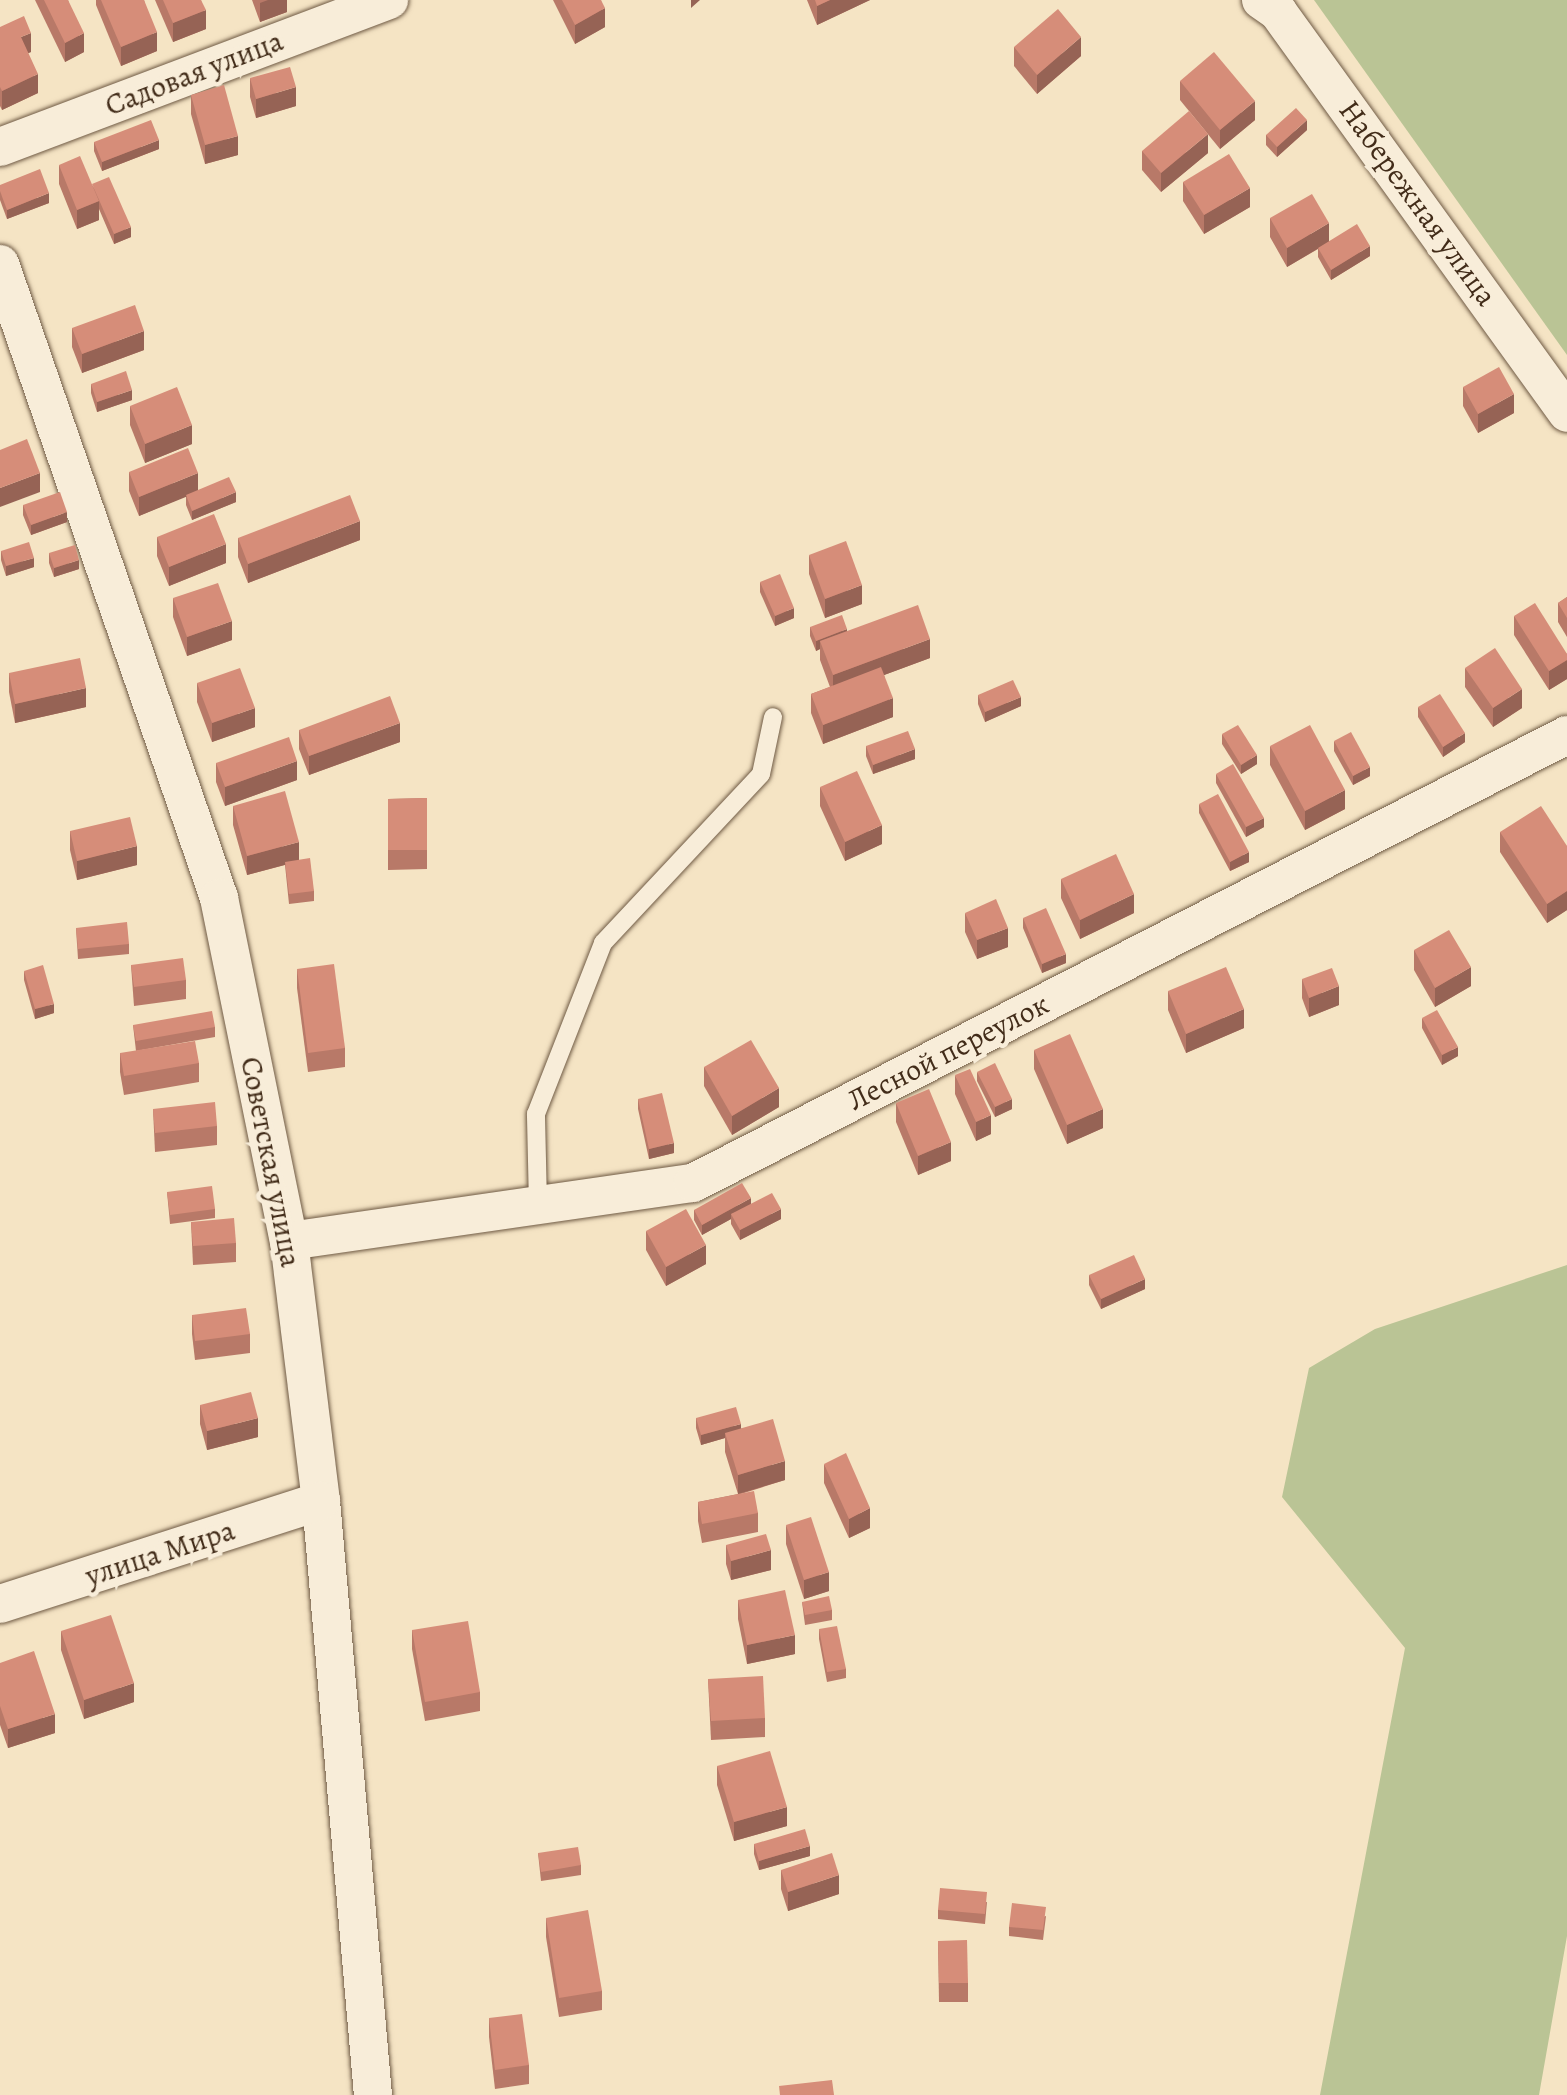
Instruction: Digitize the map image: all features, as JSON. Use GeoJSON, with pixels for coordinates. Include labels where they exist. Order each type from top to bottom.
{"type":"FeatureCollection","features":[{"type":"Feature","properties":{"kind":"street","name":"Садовая улица"},"geometry":{"type":"LineString","coordinates":[[0,147],[389,0]]}},
{"type":"Feature","properties":{"kind":"street","name":"Набережная улица"},"geometry":{"type":"LineString","coordinates":[[1261,0],[1289,28],[1567,414]]}},
{"type":"Feature","properties":{"kind":"street","name":"Советская улица"},"geometry":{"type":"LineString","coordinates":[[0,264],[220,898],[289,1241],[321,1502],[372,2095]]}},
{"type":"Feature","properties":{"kind":"street","name":"Лесной переулок"},"geometry":{"type":"LineString","coordinates":[[289,1241],[693,1182],[1567,735]]}},
{"type":"Feature","properties":{"kind":"street","name":"улица Мира"},"geometry":{"type":"LineString","coordinates":[[0,1604],[321,1502]]}},
{"type":"Feature","properties":{"kind":"lane"},"geometry":{"type":"LineString","coordinates":[[538,1205],[536,1114],[603,943],[761,774],[773,717]]}},
{"type":"Feature","properties":{"kind":"green space"},"geometry":{"type":"Polygon","coordinates":[[[1314,0],[1567,0],[1567,355],[1314,0]]]}},
{"type":"Feature","properties":{"kind":"green space"},"geometry":{"type":"Polygon","coordinates":[[[1567,1265],[1567,1936],[1539,2095],[1320,2095],[1405,1648],[1282,1497],[1309,1368],[1375,1329],[1567,1265]]]}},
{"type":"Feature","properties":{"kind":"building"},"geometry":{"type":"Polygon","coordinates":[[[44,0],[68,0],[84,33],[65,43],[44,0]]]}},
{"type":"Feature","properties":{"kind":"building"},"geometry":{"type":"Polygon","coordinates":[[[101,0],[144,0],[157,32],[121,47],[101,0]]]}},
{"type":"Feature","properties":{"kind":"building"},"geometry":{"type":"Polygon","coordinates":[[[163,0],[201,0],[206,10],[173,23],[163,0]]]}},
{"type":"Feature","properties":{"kind":"building"},"geometry":{"type":"Polygon","coordinates":[[[562,0],[601,0],[605,8],[575,25],[562,0]]]}},
{"type":"Feature","properties":{"kind":"building"},"geometry":{"type":"Polygon","coordinates":[[[1058,9],[1081,37],[1037,75],[1014,47],[1058,9]]]}},
{"type":"Feature","properties":{"kind":"building"},"geometry":{"type":"Polygon","coordinates":[[[24,16],[31,33],[21,37],[38,74],[2,91],[0,27],[24,16]]]}},
{"type":"Feature","properties":{"kind":"building"},"geometry":{"type":"Polygon","coordinates":[[[1214,52],[1255,101],[1220,130],[1180,81],[1214,52]]]}},
{"type":"Feature","properties":{"kind":"building"},"geometry":{"type":"Polygon","coordinates":[[[290,67],[296,87],[256,99],[250,78],[290,67]]]}},
{"type":"Feature","properties":{"kind":"building"},"geometry":{"type":"Polygon","coordinates":[[[224,85],[238,136],[205,145],[191,95],[224,85]]]}},
{"type":"Feature","properties":{"kind":"building"},"geometry":{"type":"Polygon","coordinates":[[[1296,108],[1307,120],[1277,147],[1266,135],[1296,108]]]}},
{"type":"Feature","properties":{"kind":"building"},"geometry":{"type":"Polygon","coordinates":[[[1189,111],[1208,134],[1161,173],[1142,151],[1189,111]]]}},
{"type":"Feature","properties":{"kind":"building"},"geometry":{"type":"Polygon","coordinates":[[[151,120],[159,140],[102,162],[94,142],[151,120]]]}},
{"type":"Feature","properties":{"kind":"building"},"geometry":{"type":"Polygon","coordinates":[[[1229,154],[1250,188],[1204,215],[1183,182],[1229,154]]]}},
{"type":"Feature","properties":{"kind":"building"},"geometry":{"type":"Polygon","coordinates":[[[80,156],[99,201],[77,210],[59,165],[80,156]]]}},
{"type":"Feature","properties":{"kind":"building"},"geometry":{"type":"Polygon","coordinates":[[[40,169],[49,193],[7,210],[0,185],[40,169]]]}},
{"type":"Feature","properties":{"kind":"building"},"geometry":{"type":"Polygon","coordinates":[[[109,177],[131,227],[114,234],[92,184],[109,177]]]}},
{"type":"Feature","properties":{"kind":"building"},"geometry":{"type":"Polygon","coordinates":[[[1312,194],[1329,223],[1287,248],[1270,218],[1312,194]]]}},
{"type":"Feature","properties":{"kind":"building"},"geometry":{"type":"Polygon","coordinates":[[[1357,224],[1370,246],[1331,270],[1318,248],[1357,224]]]}},
{"type":"Feature","properties":{"kind":"building"},"geometry":{"type":"Polygon","coordinates":[[[135,305],[144,331],[82,354],[72,328],[135,305]]]}},
{"type":"Feature","properties":{"kind":"building"},"geometry":{"type":"Polygon","coordinates":[[[1499,367],[1514,394],[1478,414],[1463,387],[1499,367]]]}},
{"type":"Feature","properties":{"kind":"building"},"geometry":{"type":"Polygon","coordinates":[[[126,371],[132,390],[97,402],[91,384],[126,371]]]}},
{"type":"Feature","properties":{"kind":"building"},"geometry":{"type":"Polygon","coordinates":[[[177,387],[192,425],[145,444],[130,406],[177,387]]]}},
{"type":"Feature","properties":{"kind":"building"},"geometry":{"type":"Polygon","coordinates":[[[27,439],[40,473],[0,488],[0,450],[27,439]]]}},
{"type":"Feature","properties":{"kind":"building"},"geometry":{"type":"Polygon","coordinates":[[[188,448],[198,473],[139,497],[129,472],[188,448]]]}},
{"type":"Feature","properties":{"kind":"building"},"geometry":{"type":"Polygon","coordinates":[[[229,477],[236,492],[192,511],[186,495],[229,477]]]}},
{"type":"Feature","properties":{"kind":"building"},"geometry":{"type":"Polygon","coordinates":[[[60,492],[67,512],[31,525],[23,505],[60,492]]]}},
{"type":"Feature","properties":{"kind":"building"},"geometry":{"type":"Polygon","coordinates":[[[350,495],[360,521],[248,564],[238,538],[350,495]]]}},
{"type":"Feature","properties":{"kind":"building"},"geometry":{"type":"Polygon","coordinates":[[[214,514],[226,544],[169,567],[157,537],[214,514]]]}},
{"type":"Feature","properties":{"kind":"building"},"geometry":{"type":"Polygon","coordinates":[[[846,541],[862,585],[825,599],[809,555],[846,541]]]}},
{"type":"Feature","properties":{"kind":"building"},"geometry":{"type":"Polygon","coordinates":[[[29,542],[34,558],[6,566],[1,551],[29,542]]]}},
{"type":"Feature","properties":{"kind":"building"},"geometry":{"type":"Polygon","coordinates":[[[75,545],[79,560],[54,568],[49,553],[75,545]]]}},
{"type":"Feature","properties":{"kind":"building"},"geometry":{"type":"Polygon","coordinates":[[[780,574],[794,608],[775,616],[760,582],[780,574]]]}},
{"type":"Feature","properties":{"kind":"building"},"geometry":{"type":"Polygon","coordinates":[[[218,583],[232,621],[187,637],[173,598],[218,583]]]}},
{"type":"Feature","properties":{"kind":"building"},"geometry":{"type":"Polygon","coordinates":[[[1567,597],[1567,618],[1558,603],[1567,597]]]}},
{"type":"Feature","properties":{"kind":"building"},"geometry":{"type":"Polygon","coordinates":[[[1535,603],[1567,654],[1567,660],[1549,671],[1514,616],[1535,603]]]}},
{"type":"Feature","properties":{"kind":"building"},"geometry":{"type":"Polygon","coordinates":[[[918,605],[930,639],[833,675],[820,641],[918,605]]]}},
{"type":"Feature","properties":{"kind":"building"},"geometry":{"type":"Polygon","coordinates":[[[842,615],[847,629],[816,641],[810,627],[842,615]]]}},
{"type":"Feature","properties":{"kind":"building"},"geometry":{"type":"Polygon","coordinates":[[[1495,648],[1522,689],[1493,708],[1465,668],[1495,648]]]}},
{"type":"Feature","properties":{"kind":"building"},"geometry":{"type":"Polygon","coordinates":[[[80,658],[86,688],[15,704],[9,673],[80,658]]]}},
{"type":"Feature","properties":{"kind":"building"},"geometry":{"type":"Polygon","coordinates":[[[881,667],[893,698],[823,725],[811,694],[881,667]]]}},
{"type":"Feature","properties":{"kind":"building"},"geometry":{"type":"Polygon","coordinates":[[[240,668],[255,708],[212,723],[197,683],[240,668]]]}},
{"type":"Feature","properties":{"kind":"building"},"geometry":{"type":"Polygon","coordinates":[[[1013,680],[1021,697],[985,712],[978,695],[1013,680]]]}},
{"type":"Feature","properties":{"kind":"building"},"geometry":{"type":"Polygon","coordinates":[[[1440,694],[1465,733],[1443,747],[1418,707],[1440,694]]]}},
{"type":"Feature","properties":{"kind":"building"},"geometry":{"type":"Polygon","coordinates":[[[390,696],[400,723],[309,756],[299,730],[390,696]]]}},
{"type":"Feature","properties":{"kind":"building"},"geometry":{"type":"Polygon","coordinates":[[[1238,725],[1257,755],[1241,765],[1222,734],[1238,725]]]}},
{"type":"Feature","properties":{"kind":"building"},"geometry":{"type":"Polygon","coordinates":[[[1310,725],[1345,790],[1305,811],[1270,746],[1310,725]]]}},
{"type":"Feature","properties":{"kind":"building"},"geometry":{"type":"Polygon","coordinates":[[[908,731],[915,749],[873,765],[866,746],[908,731]]]}},
{"type":"Feature","properties":{"kind":"building"},"geometry":{"type":"Polygon","coordinates":[[[1351,732],[1370,767],[1353,776],[1334,741],[1351,732]]]}},
{"type":"Feature","properties":{"kind":"building"},"geometry":{"type":"Polygon","coordinates":[[[289,737],[297,761],[225,787],[216,763],[289,737]]]}},
{"type":"Feature","properties":{"kind":"building"},"geometry":{"type":"Polygon","coordinates":[[[1233,764],[1264,818],[1246,827],[1216,774],[1233,764]]]}},
{"type":"Feature","properties":{"kind":"building"},"geometry":{"type":"Polygon","coordinates":[[[857,771],[882,825],[845,842],[820,787],[857,771]]]}},
{"type":"Feature","properties":{"kind":"building"},"geometry":{"type":"Polygon","coordinates":[[[285,791],[299,842],[247,856],[233,806],[285,791]]]}},
{"type":"Feature","properties":{"kind":"building"},"geometry":{"type":"Polygon","coordinates":[[[1218,794],[1249,852],[1230,862],[1199,804],[1218,794]]]}},
{"type":"Feature","properties":{"kind":"building"},"geometry":{"type":"Polygon","coordinates":[[[427,798],[427,850],[388,850],[388,799],[427,798]]]}},
{"type":"Feature","properties":{"kind":"building"},"geometry":{"type":"Polygon","coordinates":[[[1541,806],[1567,846],[1567,891],[1547,904],[1500,832],[1541,806]]]}},
{"type":"Feature","properties":{"kind":"building"},"geometry":{"type":"Polygon","coordinates":[[[130,817],[137,846],[77,861],[70,831],[130,817]]]}},
{"type":"Feature","properties":{"kind":"building"},"geometry":{"type":"Polygon","coordinates":[[[1116,854],[1134,894],[1080,920],[1061,879],[1116,854]]]}},
{"type":"Feature","properties":{"kind":"building"},"geometry":{"type":"Polygon","coordinates":[[[310,858],[314,891],[289,894],[285,862],[310,858]]]}},
{"type":"Feature","properties":{"kind":"building"},"geometry":{"type":"Polygon","coordinates":[[[996,899],[1008,928],[977,940],[965,913],[996,899]]]}},
{"type":"Feature","properties":{"kind":"building"},"geometry":{"type":"Polygon","coordinates":[[[1046,908],[1066,954],[1042,964],[1023,918],[1046,908]]]}},
{"type":"Feature","properties":{"kind":"building"},"geometry":{"type":"Polygon","coordinates":[[[127,922],[129,944],[78,949],[76,928],[127,922]]]}},
{"type":"Feature","properties":{"kind":"building"},"geometry":{"type":"Polygon","coordinates":[[[1449,930],[1471,967],[1435,988],[1414,950],[1449,930]]]}},
{"type":"Feature","properties":{"kind":"building"},"geometry":{"type":"Polygon","coordinates":[[[183,958],[186,980],[134,987],[131,965],[183,958]]]}},
{"type":"Feature","properties":{"kind":"building"},"geometry":{"type":"Polygon","coordinates":[[[334,964],[345,1048],[308,1053],[297,969],[334,964]]]}},
{"type":"Feature","properties":{"kind":"building"},"geometry":{"type":"Polygon","coordinates":[[[43,965],[54,1004],[35,1009],[24,971],[43,965]]]}},
{"type":"Feature","properties":{"kind":"building"},"geometry":{"type":"Polygon","coordinates":[[[1226,967],[1244,1009],[1186,1034],[1168,991],[1226,967]]]}},
{"type":"Feature","properties":{"kind":"building"},"geometry":{"type":"Polygon","coordinates":[[[1332,968],[1339,986],[1309,998],[1302,979],[1332,968]]]}},
{"type":"Feature","properties":{"kind":"building"},"geometry":{"type":"Polygon","coordinates":[[[1437,1010],[1458,1047],[1442,1055],[1422,1018],[1437,1010]]]}},
{"type":"Feature","properties":{"kind":"building"},"geometry":{"type":"Polygon","coordinates":[[[212,1011],[215,1027],[136,1041],[133,1025],[212,1011]]]}},
{"type":"Feature","properties":{"kind":"building"},"geometry":{"type":"Polygon","coordinates":[[[1070,1034],[1103,1109],[1067,1125],[1034,1050],[1070,1034]]]}},
{"type":"Feature","properties":{"kind":"building"},"geometry":{"type":"Polygon","coordinates":[[[751,1040],[779,1088],[732,1116],[704,1067],[751,1040]]]}},
{"type":"Feature","properties":{"kind":"building"},"geometry":{"type":"Polygon","coordinates":[[[195,1041],[199,1063],[124,1076],[120,1053],[195,1041]]]}},
{"type":"Feature","properties":{"kind":"building"},"geometry":{"type":"Polygon","coordinates":[[[995,1063],[1012,1099],[995,1107],[977,1072],[995,1063]]]}},
{"type":"Feature","properties":{"kind":"building"},"geometry":{"type":"Polygon","coordinates":[[[970,1069],[991,1115],[976,1122],[955,1075],[970,1069]]]}},
{"type":"Feature","properties":{"kind":"building"},"geometry":{"type":"Polygon","coordinates":[[[929,1089],[951,1142],[918,1156],[896,1103],[929,1089]]]}},
{"type":"Feature","properties":{"kind":"building"},"geometry":{"type":"Polygon","coordinates":[[[662,1093],[674,1143],[649,1149],[638,1099],[662,1093]]]}},
{"type":"Feature","properties":{"kind":"building"},"geometry":{"type":"Polygon","coordinates":[[[215,1102],[217,1126],[155,1133],[153,1109],[215,1102]]]}},
{"type":"Feature","properties":{"kind":"building"},"geometry":{"type":"Polygon","coordinates":[[[742,1183],[751,1198],[702,1225],[694,1210],[742,1183]]]}},
{"type":"Feature","properties":{"kind":"building"},"geometry":{"type":"Polygon","coordinates":[[[212,1186],[215,1209],[170,1215],[167,1192],[212,1186]]]}},
{"type":"Feature","properties":{"kind":"building"},"geometry":{"type":"Polygon","coordinates":[[[772,1193],[781,1209],[740,1230],[731,1214],[772,1193]]]}},
{"type":"Feature","properties":{"kind":"building"},"geometry":{"type":"Polygon","coordinates":[[[686,1209],[706,1245],[666,1267],[646,1231],[686,1209]]]}},
{"type":"Feature","properties":{"kind":"building"},"geometry":{"type":"Polygon","coordinates":[[[234,1218],[236,1243],[193,1246],[191,1222],[234,1218]]]}},
{"type":"Feature","properties":{"kind":"building"},"geometry":{"type":"Polygon","coordinates":[[[1134,1255],[1145,1279],[1101,1299],[1089,1275],[1134,1255]]]}},
{"type":"Feature","properties":{"kind":"building"},"geometry":{"type":"Polygon","coordinates":[[[246,1308],[250,1334],[195,1341],[192,1315],[246,1308]]]}},
{"type":"Feature","properties":{"kind":"building"},"geometry":{"type":"Polygon","coordinates":[[[251,1392],[258,1418],[207,1431],[200,1405],[251,1392]]]}},
{"type":"Feature","properties":{"kind":"building"},"geometry":{"type":"Polygon","coordinates":[[[736,1407],[741,1424],[701,1435],[696,1418],[736,1407]]]}},
{"type":"Feature","properties":{"kind":"building"},"geometry":{"type":"Polygon","coordinates":[[[773,1419],[785,1461],[738,1475],[725,1433],[773,1419]]]}},
{"type":"Feature","properties":{"kind":"building"},"geometry":{"type":"Polygon","coordinates":[[[846,1453],[870,1508],[849,1519],[824,1464],[846,1453]]]}},
{"type":"Feature","properties":{"kind":"building"},"geometry":{"type":"Polygon","coordinates":[[[754,1491],[758,1513],[702,1524],[698,1502],[754,1491]]]}},
{"type":"Feature","properties":{"kind":"building"},"geometry":{"type":"Polygon","coordinates":[[[811,1517],[829,1572],[804,1580],[786,1525],[811,1517]]]}},
{"type":"Feature","properties":{"kind":"building"},"geometry":{"type":"Polygon","coordinates":[[[766,1534],[771,1550],[731,1561],[726,1545],[766,1534]]]}},
{"type":"Feature","properties":{"kind":"building"},"geometry":{"type":"Polygon","coordinates":[[[785,1590],[795,1635],[747,1645],[738,1600],[785,1590]]]}},
{"type":"Feature","properties":{"kind":"building"},"geometry":{"type":"Polygon","coordinates":[[[829,1596],[832,1610],[805,1615],[802,1602],[829,1596]]]}},
{"type":"Feature","properties":{"kind":"building"},"geometry":{"type":"Polygon","coordinates":[[[111,1615],[134,1683],[84,1700],[61,1631],[111,1615]]]}},
{"type":"Feature","properties":{"kind":"building"},"geometry":{"type":"Polygon","coordinates":[[[468,1621],[480,1692],[425,1702],[412,1630],[468,1621]]]}},
{"type":"Feature","properties":{"kind":"building"},"geometry":{"type":"Polygon","coordinates":[[[837,1626],[846,1669],[827,1672],[819,1629],[837,1626]]]}},
{"type":"Feature","properties":{"kind":"building"},"geometry":{"type":"Polygon","coordinates":[[[34,1651],[55,1714],[8,1729],[0,1706],[0,1663],[34,1651]]]}},
{"type":"Feature","properties":{"kind":"building"},"geometry":{"type":"Polygon","coordinates":[[[763,1676],[765,1718],[711,1721],[708,1679],[763,1676]]]}},
{"type":"Feature","properties":{"kind":"building"},"geometry":{"type":"Polygon","coordinates":[[[770,1751],[787,1807],[734,1822],[717,1766],[770,1751]]]}},
{"type":"Feature","properties":{"kind":"building"},"geometry":{"type":"Polygon","coordinates":[[[805,1829],[810,1846],[759,1861],[754,1844],[805,1829]]]}},
{"type":"Feature","properties":{"kind":"building"},"geometry":{"type":"Polygon","coordinates":[[[578,1847],[581,1865],[541,1872],[538,1853],[578,1847]]]}},
{"type":"Feature","properties":{"kind":"building"},"geometry":{"type":"Polygon","coordinates":[[[832,1853],[839,1875],[788,1892],[781,1870],[832,1853]]]}},
{"type":"Feature","properties":{"kind":"building"},"geometry":{"type":"Polygon","coordinates":[[[940,1888],[987,1892],[985,1914],[938,1910],[940,1888]]]}},
{"type":"Feature","properties":{"kind":"building"},"geometry":{"type":"Polygon","coordinates":[[[1012,1903],[1046,1907],[1043,1930],[1009,1927],[1012,1903]]]}},
{"type":"Feature","properties":{"kind":"building"},"geometry":{"type":"Polygon","coordinates":[[[588,1910],[602,1991],[559,1998],[546,1918],[588,1910]]]}},
{"type":"Feature","properties":{"kind":"building"},"geometry":{"type":"Polygon","coordinates":[[[967,1940],[968,1983],[939,1983],[938,1941],[967,1940]]]}},
{"type":"Feature","properties":{"kind":"building"},"geometry":{"type":"Polygon","coordinates":[[[522,2014],[529,2065],[495,2070],[489,2018],[522,2014]]]}},
{"type":"Feature","properties":{"kind":"building"},"geometry":{"type":"Polygon","coordinates":[[[832,2080],[834,2095],[780,2095],[779,2086],[832,2080]]]}}]}
